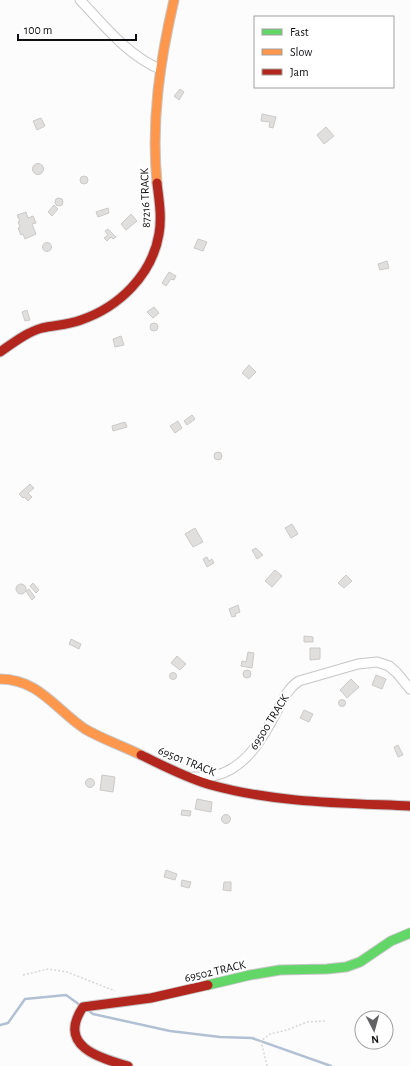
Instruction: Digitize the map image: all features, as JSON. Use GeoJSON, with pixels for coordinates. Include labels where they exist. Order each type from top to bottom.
{"type":"FeatureCollection","features":[{"type":"Feature","properties":{"kind":"street"},"geometry":{"type":"LineString","coordinates":[[80,0],[127,48],[141,60],[160,69]]}},
{"type":"Feature","properties":{"kind":"street","name":"87216 TRACK"},"geometry":{"type":"LineString","coordinates":[[0,352],[37,330],[93,316],[116,302],[136,282],[151,259],[157,244],[160,221],[155,150],[160,69],[174,0]]}},
{"type":"Feature","properties":{"kind":"street","name":"69500 TRACK"},"geometry":{"type":"LineString","coordinates":[[189,778],[217,775],[233,769],[258,743],[285,696],[294,685],[299,682],[358,664],[377,662],[389,666],[397,672],[410,689]]}},
{"type":"Feature","properties":{"kind":"street","name":"69501 TRACK"},"geometry":{"type":"LineString","coordinates":[[0,678],[16,680],[30,685],[41,692],[86,729],[189,778],[247,794],[306,802],[410,806]]}},
{"type":"Feature","properties":{"kind":"street","name":"69502 TRACK"},"geometry":{"type":"LineString","coordinates":[[128,1066],[93,1054],[78,1043],[76,1037],[76,1022],[77,1015],[83,1007],[102,1003],[160,996],[260,973],[281,970],[334,969],[354,964],[365,959],[395,938],[410,934]]}},
{"type":"Feature","properties":{"kind":"path"},"geometry":{"type":"LineString","coordinates":[[23,975],[48,969],[67,972],[114,991]]}},
{"type":"Feature","properties":{"kind":"path"},"geometry":{"type":"LineString","coordinates":[[267,1066],[261,1042],[270,1034],[287,1030],[307,1022],[325,1021]]}},
{"type":"Feature","properties":{"kind":"building"},"geometry":{"type":"Polygon","coordinates":[[[180,89],[184,92],[179,100],[174,96],[180,89]]]}},
{"type":"Feature","properties":{"kind":"building"},"geometry":{"type":"Polygon","coordinates":[[[262,114],[276,117],[273,128],[269,127],[270,122],[261,121],[262,114]]]}},
{"type":"Feature","properties":{"kind":"building"},"geometry":{"type":"Polygon","coordinates":[[[41,118],[45,126],[37,130],[33,121],[41,118]]]}},
{"type":"Feature","properties":{"kind":"building"},"geometry":{"type":"Polygon","coordinates":[[[326,127],[334,136],[324,144],[317,135],[326,127]]]}},
{"type":"Feature","properties":{"kind":"building"},"geometry":{"type":"Polygon","coordinates":[[[38,163],[42,165],[44,169],[42,173],[38,175],[34,173],[32,169],[34,165],[38,163]]]}},
{"type":"Feature","properties":{"kind":"building"},"geometry":{"type":"Polygon","coordinates":[[[82,176],[86,176],[88,180],[86,184],[82,184],[80,182],[80,178],[82,176]]]}},
{"type":"Feature","properties":{"kind":"building"},"geometry":{"type":"Polygon","coordinates":[[[57,198],[61,198],[63,202],[61,206],[57,206],[55,204],[55,200],[57,198]]]}},
{"type":"Feature","properties":{"kind":"building"},"geometry":{"type":"Polygon","coordinates":[[[54,205],[58,209],[52,216],[48,212],[54,205]]]}},
{"type":"Feature","properties":{"kind":"building"},"geometry":{"type":"Polygon","coordinates":[[[108,208],[109,213],[98,217],[96,212],[108,208]]]}},
{"type":"Feature","properties":{"kind":"building"},"geometry":{"type":"Polygon","coordinates":[[[26,212],[28,218],[33,216],[36,223],[32,224],[36,234],[25,239],[23,234],[21,235],[18,228],[20,227],[18,222],[20,221],[17,215],[26,212]]]}},
{"type":"Feature","properties":{"kind":"building"},"geometry":{"type":"Polygon","coordinates":[[[131,214],[137,221],[126,230],[121,224],[131,214]]]}},
{"type":"Feature","properties":{"kind":"building"},"geometry":{"type":"Polygon","coordinates":[[[108,229],[116,237],[113,239],[111,237],[107,241],[104,238],[108,235],[105,231],[108,229]]]}},
{"type":"Feature","properties":{"kind":"building"},"geometry":{"type":"Polygon","coordinates":[[[198,239],[207,242],[203,251],[194,248],[198,239]]]}},
{"type":"Feature","properties":{"kind":"building"},"geometry":{"type":"Polygon","coordinates":[[[45,243],[49,243],[51,247],[49,251],[45,251],[43,249],[43,245],[45,243]]]}},
{"type":"Feature","properties":{"kind":"building"},"geometry":{"type":"Polygon","coordinates":[[[387,261],[389,268],[380,270],[378,264],[387,261]]]}},
{"type":"Feature","properties":{"kind":"building"},"geometry":{"type":"Polygon","coordinates":[[[169,272],[176,276],[174,280],[171,279],[166,286],[162,283],[169,272]]]}},
{"type":"Feature","properties":{"kind":"building"},"geometry":{"type":"Polygon","coordinates":[[[154,307],[159,313],[153,318],[147,312],[154,307]]]}},
{"type":"Feature","properties":{"kind":"building"},"geometry":{"type":"Polygon","coordinates":[[[27,310],[30,320],[25,321],[22,312],[27,310]]]}},
{"type":"Feature","properties":{"kind":"building"},"geometry":{"type":"Polygon","coordinates":[[[154,323],[157,324],[157,330],[154,331],[151,330],[150,327],[151,324],[154,323]]]}},
{"type":"Feature","properties":{"kind":"building"},"geometry":{"type":"Polygon","coordinates":[[[121,336],[124,345],[115,347],[113,339],[121,336]]]}},
{"type":"Feature","properties":{"kind":"building"},"geometry":{"type":"Polygon","coordinates":[[[249,365],[256,372],[249,379],[242,373],[249,365]]]}},
{"type":"Feature","properties":{"kind":"building"},"geometry":{"type":"Polygon","coordinates":[[[192,415],[195,419],[187,425],[184,421],[192,415]]]}},
{"type":"Feature","properties":{"kind":"building"},"geometry":{"type":"Polygon","coordinates":[[[178,421],[182,428],[175,433],[170,426],[178,421]]]}},
{"type":"Feature","properties":{"kind":"building"},"geometry":{"type":"Polygon","coordinates":[[[125,422],[127,427],[113,431],[112,426],[125,422]]]}},
{"type":"Feature","properties":{"kind":"building"},"geometry":{"type":"Polygon","coordinates":[[[216,452],[220,452],[222,456],[220,460],[216,460],[214,458],[214,454],[216,452]]]}},
{"type":"Feature","properties":{"kind":"building"},"geometry":{"type":"Polygon","coordinates":[[[30,484],[34,488],[28,493],[32,497],[28,501],[19,494],[30,484]]]}},
{"type":"Feature","properties":{"kind":"building"},"geometry":{"type":"Polygon","coordinates":[[[292,524],[298,534],[291,538],[285,528],[292,524]]]}},
{"type":"Feature","properties":{"kind":"building"},"geometry":{"type":"Polygon","coordinates":[[[195,528],[203,542],[193,547],[185,534],[195,528]]]}},
{"type":"Feature","properties":{"kind":"building"},"geometry":{"type":"Polygon","coordinates":[[[256,548],[263,555],[257,559],[252,550],[256,548]]]}},
{"type":"Feature","properties":{"kind":"building"},"geometry":{"type":"Polygon","coordinates":[[[207,557],[209,561],[212,559],[214,563],[207,567],[203,559],[207,557]]]}},
{"type":"Feature","properties":{"kind":"building"},"geometry":{"type":"Polygon","coordinates":[[[275,570],[282,576],[272,587],[265,581],[275,570]]]}},
{"type":"Feature","properties":{"kind":"building"},"geometry":{"type":"Polygon","coordinates":[[[346,575],[352,581],[344,588],[338,583],[346,575]]]}},
{"type":"Feature","properties":{"kind":"building"},"geometry":{"type":"Polygon","coordinates":[[[33,583],[39,590],[36,593],[30,586],[33,583]]]}},
{"type":"Feature","properties":{"kind":"building"},"geometry":{"type":"Polygon","coordinates":[[[19,584],[23,584],[26,589],[23,594],[19,594],[16,591],[16,587],[19,584]]]}},
{"type":"Feature","properties":{"kind":"building"},"geometry":{"type":"Polygon","coordinates":[[[29,589],[35,597],[32,600],[26,591],[29,589]]]}},
{"type":"Feature","properties":{"kind":"building"},"geometry":{"type":"Polygon","coordinates":[[[238,605],[240,612],[235,614],[236,616],[232,617],[229,609],[238,605]]]}},
{"type":"Feature","properties":{"kind":"building"},"geometry":{"type":"Polygon","coordinates":[[[304,636],[313,637],[313,642],[304,642],[304,636]]]}},
{"type":"Feature","properties":{"kind":"building"},"geometry":{"type":"Polygon","coordinates":[[[71,639],[81,644],[79,649],[69,644],[71,639]]]}},
{"type":"Feature","properties":{"kind":"building"},"geometry":{"type":"Polygon","coordinates":[[[310,648],[320,648],[320,659],[310,660],[310,648]]]}},
{"type":"Feature","properties":{"kind":"building"},"geometry":{"type":"Polygon","coordinates":[[[248,652],[254,653],[252,668],[241,666],[242,661],[246,662],[248,652]]]}},
{"type":"Feature","properties":{"kind":"building"},"geometry":{"type":"Polygon","coordinates":[[[177,656],[186,664],[180,670],[171,663],[177,656]]]}},
{"type":"Feature","properties":{"kind":"building"},"geometry":{"type":"Polygon","coordinates":[[[245,670],[249,670],[251,674],[249,678],[245,678],[243,676],[243,672],[245,670]]]}},
{"type":"Feature","properties":{"kind":"building"},"geometry":{"type":"Polygon","coordinates":[[[173,672],[176,673],[176,679],[173,680],[170,679],[169,676],[170,673],[173,672]]]}},
{"type":"Feature","properties":{"kind":"building"},"geometry":{"type":"Polygon","coordinates":[[[376,675],[386,679],[382,689],[372,685],[376,675]]]}},
{"type":"Feature","properties":{"kind":"building"},"geometry":{"type":"Polygon","coordinates":[[[351,679],[359,687],[347,698],[340,690],[351,679]]]}},
{"type":"Feature","properties":{"kind":"building"},"geometry":{"type":"Polygon","coordinates":[[[342,699],[345,700],[345,706],[342,707],[339,706],[338,703],[339,700],[342,699]]]}},
{"type":"Feature","properties":{"kind":"building"},"geometry":{"type":"Polygon","coordinates":[[[304,710],[313,714],[309,722],[300,718],[304,710]]]}},
{"type":"Feature","properties":{"kind":"building"},"geometry":{"type":"Polygon","coordinates":[[[398,745],[403,755],[398,757],[394,747],[398,745]]]}},
{"type":"Feature","properties":{"kind":"building"},"geometry":{"type":"Polygon","coordinates":[[[102,775],[115,777],[113,792],[100,790],[102,775]]]}},
{"type":"Feature","properties":{"kind":"building"},"geometry":{"type":"Polygon","coordinates":[[[88,779],[92,779],[94,783],[92,787],[88,787],[86,785],[86,781],[88,779]]]}},
{"type":"Feature","properties":{"kind":"building"},"geometry":{"type":"Polygon","coordinates":[[[197,799],[212,802],[211,812],[195,809],[197,799]]]}},
{"type":"Feature","properties":{"kind":"building"},"geometry":{"type":"Polygon","coordinates":[[[182,810],[191,811],[190,816],[181,815],[182,810]]]}},
{"type":"Feature","properties":{"kind":"building"},"geometry":{"type":"Polygon","coordinates":[[[226,814],[231,819],[226,824],[221,819],[226,814]]]}},
{"type":"Feature","properties":{"kind":"building"},"geometry":{"type":"Polygon","coordinates":[[[166,870],[177,874],[175,880],[164,877],[166,870]]]}},
{"type":"Feature","properties":{"kind":"building"},"geometry":{"type":"Polygon","coordinates":[[[182,880],[191,882],[189,888],[181,886],[182,880]]]}},
{"type":"Feature","properties":{"kind":"building"},"geometry":{"type":"Polygon","coordinates":[[[224,882],[231,882],[231,891],[223,890],[224,882]]]}},
{"type":"Feature","properties":{"kind":"waterway"},"geometry":{"type":"LineString","coordinates":[[0,1025],[8,1023],[25,999],[66,995],[80,1005]]}},
{"type":"Feature","properties":{"kind":"waterway"},"geometry":{"type":"LineString","coordinates":[[89,1011],[93,1014],[170,1031],[220,1037],[252,1038],[331,1066]]}},
{"type":"Feature","properties":{"kind":"traffic: fast"},"geometry":{"type":"LineString","coordinates":[[208,985],[250,975],[280,970],[346,967],[360,962],[391,941],[410,933]]}},
{"type":"Feature","properties":{"kind":"traffic: slow"},"geometry":{"type":"LineString","coordinates":[[157,183],[155,137],[158,91],[174,0]]}},
{"type":"Feature","properties":{"kind":"traffic: slow"},"geometry":{"type":"LineString","coordinates":[[0,679],[14,680],[26,684],[46,697],[85,729],[141,755]]}},
{"type":"Feature","properties":{"kind":"traffic: jam"},"geometry":{"type":"LineString","coordinates":[[0,352],[31,332],[42,328],[76,322],[95,314],[121,298],[132,288],[149,263],[159,234],[160,215],[157,183]]}},
{"type":"Feature","properties":{"kind":"traffic: jam"},"geometry":{"type":"LineString","coordinates":[[141,755],[193,779],[235,791],[285,799],[410,806]]}},
{"type":"Feature","properties":{"kind":"traffic: jam"},"geometry":{"type":"LineString","coordinates":[[128,1066],[94,1054],[78,1041],[75,1032],[76,1020],[83,1007],[151,998],[208,985]]}}]}
